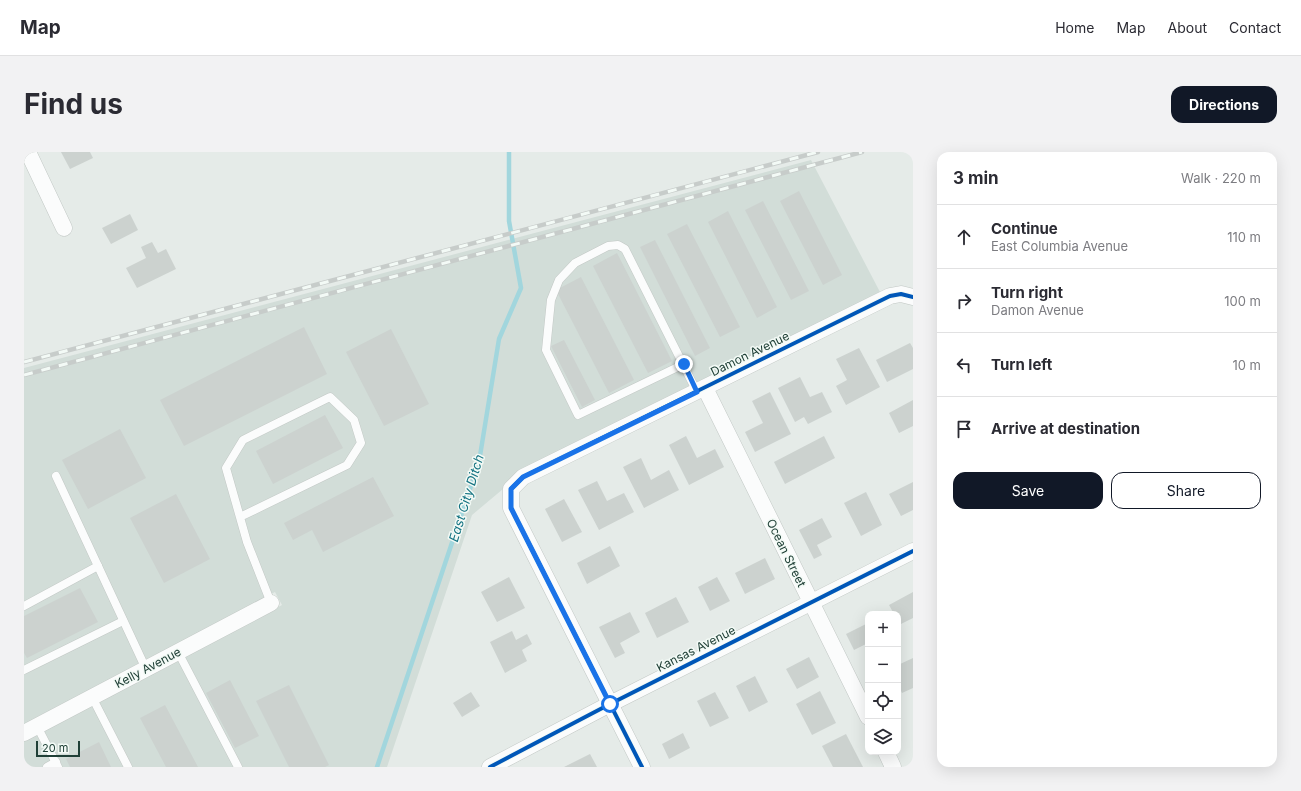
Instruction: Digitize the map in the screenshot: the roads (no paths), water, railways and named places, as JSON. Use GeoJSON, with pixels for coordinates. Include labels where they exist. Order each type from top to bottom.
{"type":"FeatureCollection","features":[{"type":"Feature","properties":{"kind":"street"},"geometry":{"type":"LineString","coordinates":[[28,152],[64,228]]}},
{"type":"Feature","properties":{"kind":"street","name":"Damon Avenue"},"geometry":{"type":"LineString","coordinates":[[610,704],[511,508],[511,489],[523,477],[890,296],[901,294],[913,297]]}},
{"type":"Feature","properties":{"kind":"street","name":"Ocean Street"},"geometry":{"type":"LineString","coordinates":[[701,390],[865,711]]}},
{"type":"Feature","properties":{"kind":"street","name":"Kansas Avenue"},"geometry":{"type":"LineString","coordinates":[[490,767],[610,704],[913,551]]}},
{"type":"Feature","properties":{"kind":"street","name":"Kelly Avenue"},"geometry":{"type":"LineString","coordinates":[[30,729],[272,603]]}},
{"type":"Feature","properties":{"kind":"street"},"geometry":{"type":"LineString","coordinates":[[610,704],[642,767]]}},
{"type":"Feature","properties":{"kind":"street"},"geometry":{"type":"LineString","coordinates":[[887,755],[893,767]]}},
{"type":"Feature","properties":{"kind":"lane"},"geometry":{"type":"LineString","coordinates":[[684,364],[578,415],[546,350],[551,300],[559,280],[575,263],[608,246],[618,245],[626,249],[684,364],[701,390]]}},
{"type":"Feature","properties":{"kind":"lane"},"geometry":{"type":"LineString","coordinates":[[240,517],[347,465],[361,443],[354,420],[330,397],[243,440],[226,468],[247,542],[272,603]]}},
{"type":"Feature","properties":{"kind":"lane"},"geometry":{"type":"LineString","coordinates":[[56,476],[146,669]]}},
{"type":"Feature","properties":{"kind":"lane"},"geometry":{"type":"LineString","coordinates":[[24,606],[98,566]]}},
{"type":"Feature","properties":{"kind":"lane"},"geometry":{"type":"LineString","coordinates":[[24,670],[124,621]]}},
{"type":"Feature","properties":{"kind":"lane"},"geometry":{"type":"LineString","coordinates":[[178,652],[238,767]]}},
{"type":"Feature","properties":{"kind":"lane"},"geometry":{"type":"LineString","coordinates":[[92,697],[128,767]]}},
{"type":"Feature","properties":{"kind":"lane"},"geometry":{"type":"LineString","coordinates":[[30,729],[57,765],[47,767]]}},
{"type":"Feature","properties":{"kind":"waterway","name":"East City Ditch"},"geometry":{"type":"LineString","coordinates":[[377,767],[479,462],[499,339],[521,288],[509,221],[509,152]]}},
{"type":"Feature","properties":{"kind":"railway"},"geometry":{"type":"LineString","coordinates":[[24,362],[818,152]]}},
{"type":"Feature","properties":{"kind":"railway"},"geometry":{"type":"LineString","coordinates":[[24,375],[862,152]]}}]}
